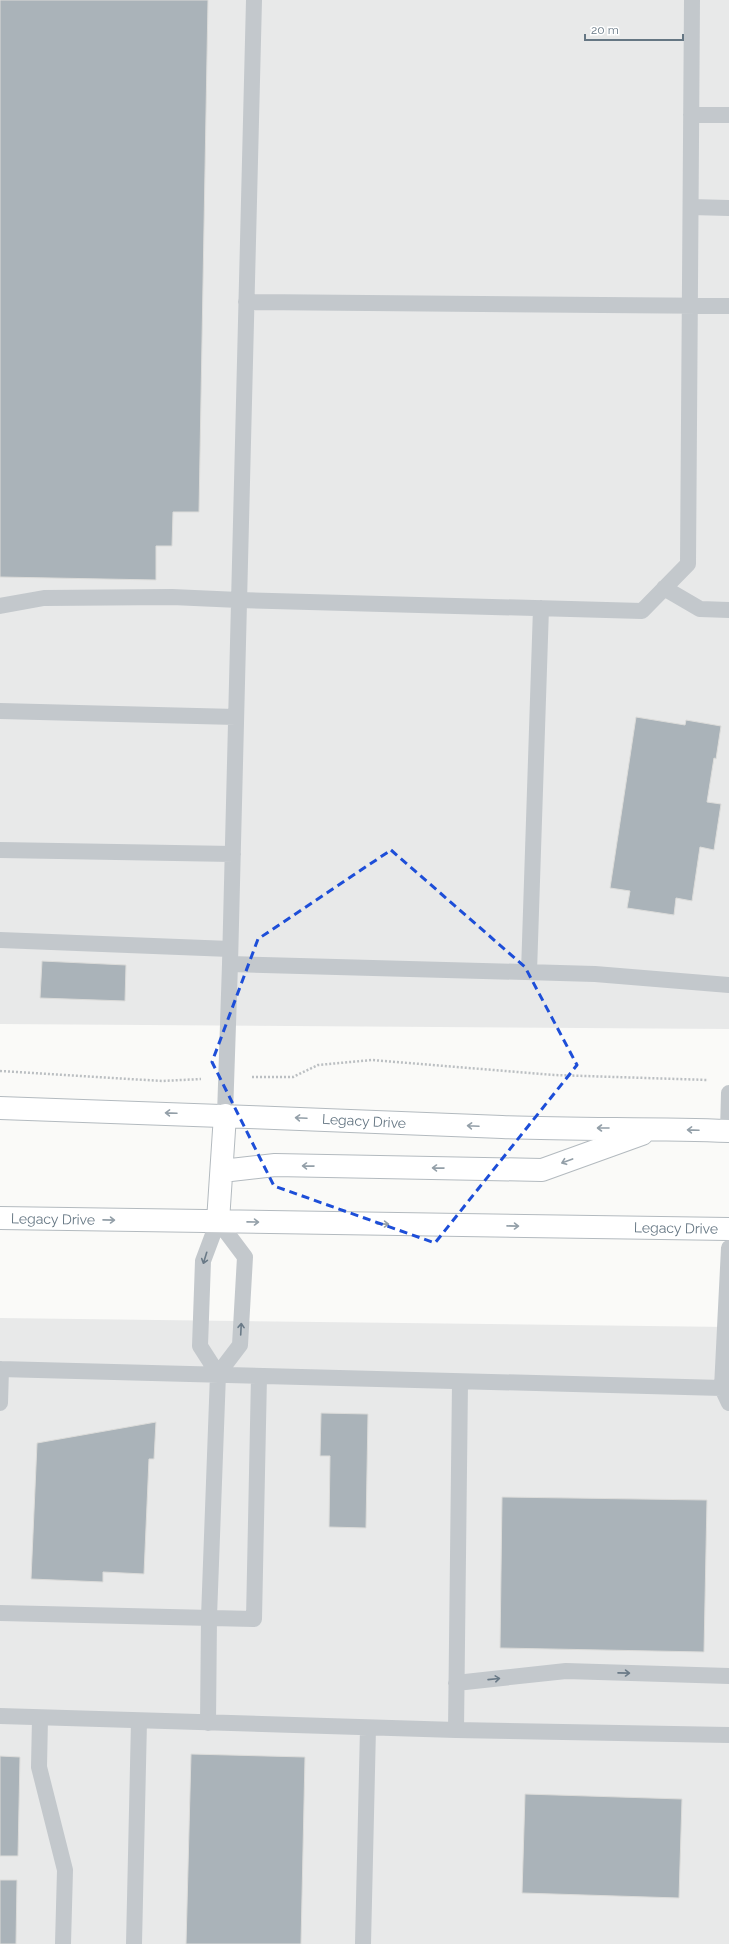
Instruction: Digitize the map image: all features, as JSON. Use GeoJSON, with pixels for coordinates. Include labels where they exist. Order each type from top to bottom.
{"type":"FeatureCollection","features":[{"type":"Feature","properties":{"kind":"main road","name":"Legacy Drive"},"geometry":{"type":"LineString","coordinates":[[0,1108],[225,1115],[504,1127],[729,1131]]}},
{"type":"Feature","properties":{"kind":"main road"},"geometry":{"type":"LineString","coordinates":[[218,1222],[225,1115]]}},
{"type":"Feature","properties":{"kind":"main road"},"geometry":{"type":"LineString","coordinates":[[222,1171],[275,1165],[542,1170],[656,1129]]}},
{"type":"Feature","properties":{"kind":"main road","name":"Legacy Drive"},"geometry":{"type":"LineString","coordinates":[[0,1218],[729,1229]]}},
{"type":"Feature","properties":{"kind":"lane"},"geometry":{"type":"LineString","coordinates":[[225,1115],[233,854],[254,0]]}},
{"type":"Feature","properties":{"kind":"lane"},"geometry":{"type":"LineString","coordinates":[[0,606],[44,598],[172,597],[642,611],[688,564],[692,0]]}},
{"type":"Feature","properties":{"kind":"lane"},"geometry":{"type":"LineString","coordinates":[[691,115],[729,116]]}},
{"type":"Feature","properties":{"kind":"lane"},"geometry":{"type":"LineString","coordinates":[[691,208],[729,208]]}},
{"type":"Feature","properties":{"kind":"lane"},"geometry":{"type":"LineString","coordinates":[[246,302],[690,307],[729,306]]}},
{"type":"Feature","properties":{"kind":"lane"},"geometry":{"type":"LineString","coordinates":[[664,588],[700,609],[729,610]]}},
{"type":"Feature","properties":{"kind":"lane"},"geometry":{"type":"LineString","coordinates":[[529,972],[541,608]]}},
{"type":"Feature","properties":{"kind":"lane"},"geometry":{"type":"LineString","coordinates":[[0,711],[236,717]]}},
{"type":"Feature","properties":{"kind":"lane"},"geometry":{"type":"LineString","coordinates":[[0,850],[233,854]]}},
{"type":"Feature","properties":{"kind":"lane"},"geometry":{"type":"LineString","coordinates":[[0,940],[230,957],[595,974],[729,984]]}},
{"type":"Feature","properties":{"kind":"lane"},"geometry":{"type":"LineString","coordinates":[[729,1093],[729,1131]]}},
{"type":"Feature","properties":{"kind":"lane"},"geometry":{"type":"LineString","coordinates":[[208,1723],[209,1617],[218,1374],[200,1346],[203,1262],[218,1222]]}},
{"type":"Feature","properties":{"kind":"lane"},"geometry":{"type":"LineString","coordinates":[[218,1222],[245,1257],[240,1345],[218,1374]]}},
{"type":"Feature","properties":{"kind":"lane"},"geometry":{"type":"LineString","coordinates":[[0,1403],[0,1369],[460,1382],[726,1396],[729,1248]]}},
{"type":"Feature","properties":{"kind":"lane"},"geometry":{"type":"LineString","coordinates":[[0,1613],[254,1619],[259,1376]]}},
{"type":"Feature","properties":{"kind":"lane"},"geometry":{"type":"LineString","coordinates":[[456,1730],[460,1382]]}},
{"type":"Feature","properties":{"kind":"lane"},"geometry":{"type":"LineString","coordinates":[[456,1683],[566,1672],[729,1676]]}},
{"type":"Feature","properties":{"kind":"lane"},"geometry":{"type":"LineString","coordinates":[[0,1716],[368,1728],[729,1735]]}},
{"type":"Feature","properties":{"kind":"lane"},"geometry":{"type":"LineString","coordinates":[[40,1718],[40,1767],[65,1870],[63,1944]]}},
{"type":"Feature","properties":{"kind":"lane"},"geometry":{"type":"LineString","coordinates":[[134,1944],[139,1721]]}},
{"type":"Feature","properties":{"kind":"lane"},"geometry":{"type":"LineString","coordinates":[[363,1944],[368,1728]]}},
{"type":"Feature","properties":{"kind":"path"},"geometry":{"type":"LineString","coordinates":[[0,1072],[162,1081],[293,1076],[318,1065],[372,1060],[554,1075],[713,1080]]}},
{"type":"Feature","properties":{"kind":"highlighted area"},"geometry":{"type":"Polygon","coordinates":[[[391,850],[525,967],[577,1065],[435,1243],[274,1186],[212,1062],[258,939],[391,850]]]}},
{"type":"Feature","properties":{"kind":"shaded area"},"geometry":{"type":"Polygon","coordinates":[[[0,0],[729,0],[729,1029],[0,1024],[0,0]]]}},
{"type":"Feature","properties":{"kind":"shaded area"},"geometry":{"type":"Polygon","coordinates":[[[0,1318],[729,1327],[729,1944],[0,1944],[0,1318]]]}},
{"type":"Feature","properties":{"kind":"building"},"geometry":{"type":"Polygon","coordinates":[[[0,0],[208,0],[199,512],[173,512],[172,546],[156,546],[156,580],[0,577],[0,0]]]}},
{"type":"Feature","properties":{"kind":"building"},"geometry":{"type":"Polygon","coordinates":[[[636,717],[685,725],[686,720],[721,726],[707,802],[721,804],[714,850],[700,847],[692,901],[676,898],[674,915],[627,908],[630,891],[610,888],[636,717]]]}},
{"type":"Feature","properties":{"kind":"building"},"geometry":{"type":"Polygon","coordinates":[[[42,961],[126,965],[125,1001],[40,998],[42,961]]]}},
{"type":"Feature","properties":{"kind":"building"},"geometry":{"type":"Polygon","coordinates":[[[321,1413],[368,1414],[366,1528],[329,1527],[330,1456],[320,1456],[321,1413]]]}},
{"type":"Feature","properties":{"kind":"building"},"geometry":{"type":"Polygon","coordinates":[[[156,1422],[154,1459],[149,1459],[144,1574],[103,1572],[103,1582],[31,1579],[37,1443],[156,1422]]]}},
{"type":"Feature","properties":{"kind":"building"},"geometry":{"type":"Polygon","coordinates":[[[502,1497],[707,1500],[704,1652],[500,1648],[502,1497]]]}},
{"type":"Feature","properties":{"kind":"building"},"geometry":{"type":"Polygon","coordinates":[[[191,1754],[305,1757],[301,1944],[186,1944],[191,1754]]]}},
{"type":"Feature","properties":{"kind":"building"},"geometry":{"type":"Polygon","coordinates":[[[0,1756],[20,1757],[18,1856],[0,1856],[0,1756]]]}},
{"type":"Feature","properties":{"kind":"building"},"geometry":{"type":"Polygon","coordinates":[[[525,1794],[682,1799],[679,1898],[522,1893],[525,1794]]]}},
{"type":"Feature","properties":{"kind":"building"},"geometry":{"type":"Polygon","coordinates":[[[0,1880],[17,1880],[16,1944],[0,1944],[0,1880]]]}}]}
